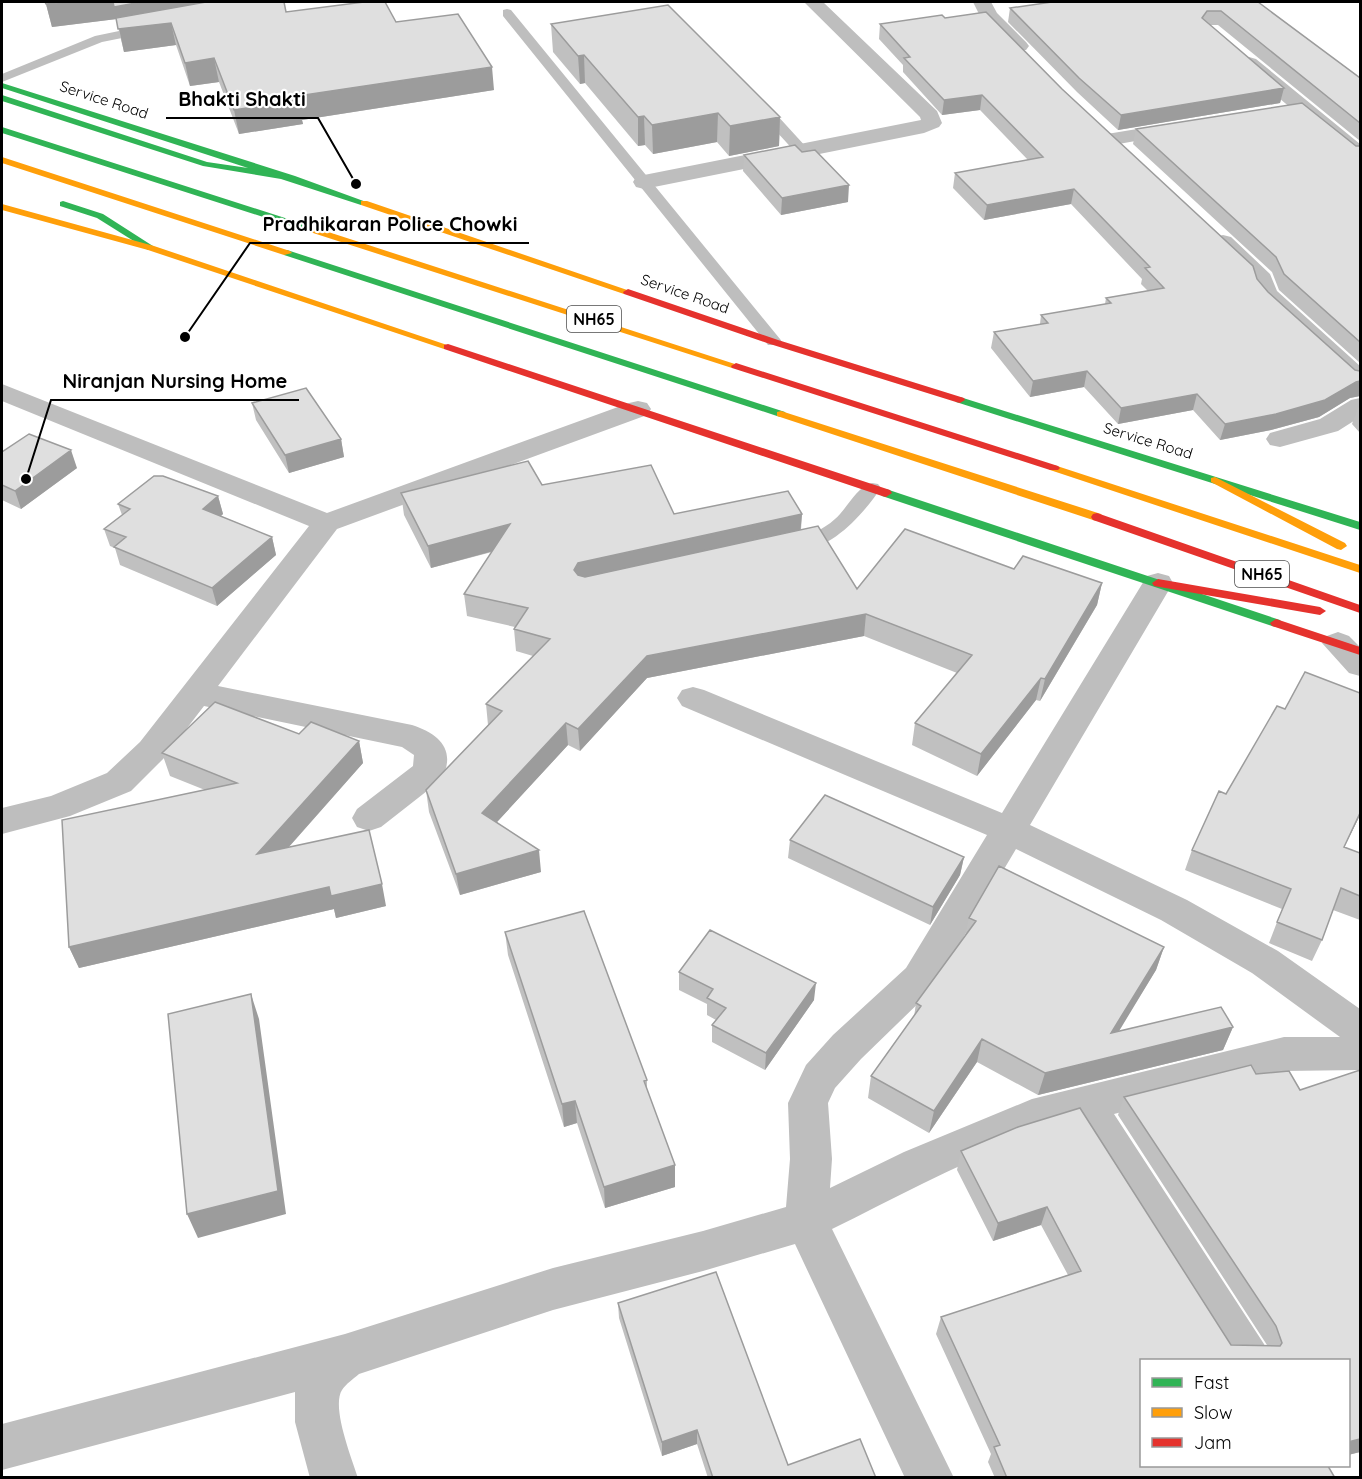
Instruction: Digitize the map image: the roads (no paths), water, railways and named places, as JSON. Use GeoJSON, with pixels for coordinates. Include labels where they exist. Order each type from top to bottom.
{"type":"FeatureCollection","features":[{"type":"Feature","properties":{"kind":"main road","name":"Service Road"},"geometry":{"type":"LineString","coordinates":[[2,85],[292,178],[774,342],[1360,526]]}},
{"type":"Feature","properties":{"kind":"main road"},"geometry":{"type":"LineString","coordinates":[[2,98],[206,164],[292,178]]}},
{"type":"Feature","properties":{"kind":"main road","name":"NH65"},"geometry":{"type":"LineString","coordinates":[[2,130],[1360,568]]}},
{"type":"Feature","properties":{"kind":"main road","name":"NH65"},"geometry":{"type":"LineString","coordinates":[[2,160],[1163,539],[1360,609]]}},
{"type":"Feature","properties":{"kind":"main road"},"geometry":{"type":"LineString","coordinates":[[45,198],[100,216],[151,248]]}},
{"type":"Feature","properties":{"kind":"main road"},"geometry":{"type":"LineString","coordinates":[[2,207],[151,248],[1349,647]]}},
{"type":"Feature","properties":{"kind":"main road"},"geometry":{"type":"LineString","coordinates":[[1215,480],[1360,556]]}},
{"type":"Feature","properties":{"kind":"main road"},"geometry":{"type":"LineString","coordinates":[[1158,583],[1360,618]]}},
{"type":"Feature","properties":{"kind":"street"},"geometry":{"type":"LineString","coordinates":[[644,182],[924,127],[932,123],[930,115],[813,2]]}},
{"type":"Feature","properties":{"kind":"street"},"geometry":{"type":"LineString","coordinates":[[982,2],[989,16],[1037,65]]}},
{"type":"Feature","properties":{"kind":"street"},"geometry":{"type":"LineString","coordinates":[[1238,54],[1360,154]]}},
{"type":"Feature","properties":{"kind":"street"},"geometry":{"type":"LineString","coordinates":[[1278,112],[1302,108]]}},
{"type":"Feature","properties":{"kind":"street"},"geometry":{"type":"LineString","coordinates":[[1129,155],[1105,132],[1196,126]]}},
{"type":"Feature","properties":{"kind":"street"},"geometry":{"type":"LineString","coordinates":[[1204,225],[1262,279],[1266,293],[1274,301],[1360,379]]}},
{"type":"Feature","properties":{"kind":"street"},"geometry":{"type":"LineString","coordinates":[[2,392],[327,523]]}},
{"type":"Feature","properties":{"kind":"street"},"geometry":{"type":"LineString","coordinates":[[1280,439],[1329,425],[1360,406]]}},
{"type":"Feature","properties":{"kind":"street"},"geometry":{"type":"LineString","coordinates":[[2,820],[58,807],[119,782],[152,750],[327,523],[638,409]]}},
{"type":"Feature","properties":{"kind":"street"},"geometry":{"type":"LineString","coordinates":[[930,1478],[806,1221],[811,1159],[808,1103],[820,1077],[847,1047],[919,979],[1158,583]]}},
{"type":"Feature","properties":{"kind":"street"},"geometry":{"type":"LineString","coordinates":[[1349,647],[1360,665]]}},
{"type":"Feature","properties":{"kind":"street"},"geometry":{"type":"LineString","coordinates":[[196,693],[412,737],[431,751],[429,771],[369,818]]}},
{"type":"Feature","properties":{"kind":"street"},"geometry":{"type":"LineString","coordinates":[[693,698],[1009,830],[1174,910],[1254,956],[1360,1030]]}},
{"type":"Feature","properties":{"kind":"street"},"geometry":{"type":"LineString","coordinates":[[2,1447],[345,1356],[553,1289],[703,1251],[806,1221],[919,1165],[1032,1117],[1284,1054],[1360,1053]]}},
{"type":"Feature","properties":{"kind":"street"},"geometry":{"type":"LineString","coordinates":[[1085,1104],[1247,1359]]}},
{"type":"Feature","properties":{"kind":"street"},"geometry":{"type":"LineString","coordinates":[[334,1478],[318,1421],[318,1389],[328,1372],[345,1356]]}},
{"type":"Feature","properties":{"kind":"lane"},"geometry":{"type":"LineString","coordinates":[[507,13],[774,342]]}},
{"type":"Feature","properties":{"kind":"lane"},"geometry":{"type":"LineString","coordinates":[[2,78],[99,39],[157,27]]}},
{"type":"Feature","properties":{"kind":"lane"},"geometry":{"type":"LineString","coordinates":[[747,92],[802,151]]}},
{"type":"Feature","properties":{"kind":"lane"},"geometry":{"type":"LineString","coordinates":[[783,548],[818,540],[832,533],[872,488]]}},
{"type":"Feature","properties":{"kind":"place","name":"Bhakti Shakti"},"geometry":{"type":"Point","coordinates":[356,184]}},
{"type":"Feature","properties":{"kind":"place","name":"Pradhikaran Police Chowki"},"geometry":{"type":"Point","coordinates":[185,337]}},
{"type":"Feature","properties":{"kind":"place","name":"Niranjan Nursing Home"},"geometry":{"type":"Point","coordinates":[26,479]}}]}
